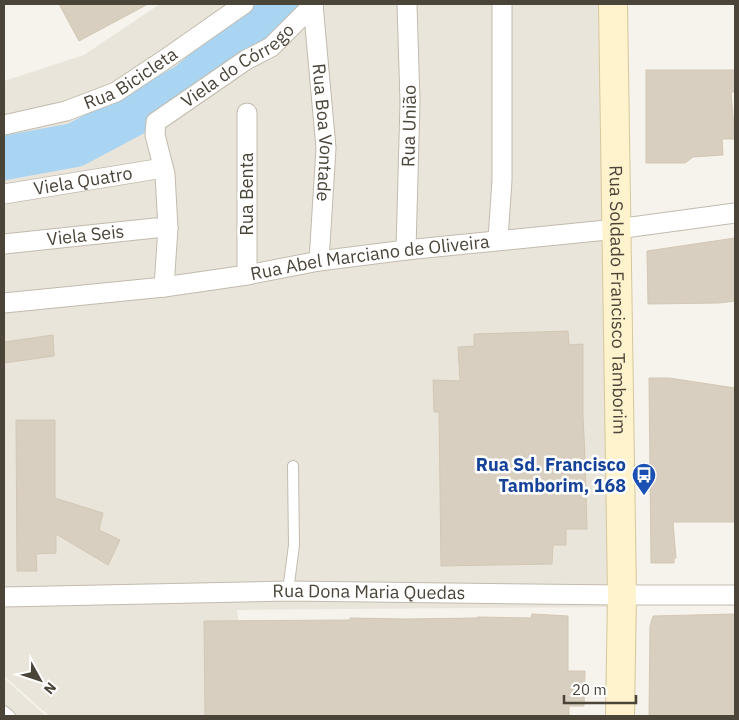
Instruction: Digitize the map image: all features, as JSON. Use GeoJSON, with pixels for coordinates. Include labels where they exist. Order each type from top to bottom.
{"type":"FeatureCollection","features":[{"type":"Feature","properties":{"kind":"street","name":"Rua Bicicleta"},"geometry":{"type":"LineString","coordinates":[[4,125],[66,111],[116,92],[244,4]]}},
{"type":"Feature","properties":{"kind":"street","name":"Viela do Córrego"},"geometry":{"type":"LineString","coordinates":[[163,168],[155,135],[156,122],[246,60],[271,47],[314,4]]}},
{"type":"Feature","properties":{"kind":"street","name":"Rua Boa Vontade"},"geometry":{"type":"LineString","coordinates":[[314,4],[326,148],[319,261]]}},
{"type":"Feature","properties":{"kind":"street","name":"Rua União"},"geometry":{"type":"LineString","coordinates":[[406,4],[410,102],[406,250]]}},
{"type":"Feature","properties":{"kind":"street"},"geometry":{"type":"LineString","coordinates":[[498,240],[502,180],[502,4]]}},
{"type":"Feature","properties":{"kind":"street","name":"Rua Soldado Francisco Tamborim"},"geometry":{"type":"LineString","coordinates":[[614,4],[622,595],[620,716]]}},
{"type":"Feature","properties":{"kind":"street","name":"Rua Benta"},"geometry":{"type":"LineString","coordinates":[[247,113],[247,275]]}},
{"type":"Feature","properties":{"kind":"street"},"geometry":{"type":"LineString","coordinates":[[163,168],[168,228],[164,287]]}},
{"type":"Feature","properties":{"kind":"street","name":"Viela Quatro"},"geometry":{"type":"LineString","coordinates":[[4,194],[163,168]]}},
{"type":"Feature","properties":{"kind":"street","name":"Rua Abel Marciano de Oliveira"},"geometry":{"type":"LineString","coordinates":[[4,303],[164,287],[247,275],[319,261],[498,240],[617,229],[735,213]]}},
{"type":"Feature","properties":{"kind":"street","name":"Viela Seis"},"geometry":{"type":"LineString","coordinates":[[4,244],[168,228]]}},
{"type":"Feature","properties":{"kind":"street","name":"Rua Dona Maria Quedas"},"geometry":{"type":"LineString","coordinates":[[4,597],[288,591],[622,595],[735,594]]}},
{"type":"Feature","properties":{"kind":"lane"},"geometry":{"type":"LineString","coordinates":[[288,591],[294,545],[293,466]]}},
{"type":"Feature","properties":{"kind":"lane"},"geometry":{"type":"LineString","coordinates":[[4,711],[10,716]]}},
{"type":"Feature","properties":{"kind":"shaded area"},"geometry":{"type":"Polygon","coordinates":[[[160,4],[602,4],[608,607],[237,610],[251,716],[49,716],[4,676],[4,81],[84,55],[160,4]]]}},
{"type":"Feature","properties":{"kind":"shaded area"},"geometry":{"type":"Polygon","coordinates":[[[4,678],[46,716],[4,716],[4,678]]]}},
{"type":"Feature","properties":{"kind":"building"},"geometry":{"type":"Polygon","coordinates":[[[59,4],[148,4],[79,41],[59,4]]]}},
{"type":"Feature","properties":{"kind":"building"},"geometry":{"type":"Polygon","coordinates":[[[646,70],[735,70],[735,91],[731,93],[735,139],[722,139],[723,155],[693,157],[685,163],[646,163],[646,70]]]}},
{"type":"Feature","properties":{"kind":"building"},"geometry":{"type":"Polygon","coordinates":[[[735,238],[735,301],[648,304],[647,251],[735,238]]]}},
{"type":"Feature","properties":{"kind":"building"},"geometry":{"type":"Polygon","coordinates":[[[568,331],[569,345],[583,344],[583,416],[587,529],[566,529],[566,545],[553,545],[552,564],[441,566],[439,412],[434,412],[433,380],[460,381],[458,347],[474,346],[474,334],[568,331]]]}},
{"type":"Feature","properties":{"kind":"building"},"geometry":{"type":"Polygon","coordinates":[[[53,335],[54,356],[4,363],[4,342],[53,335]]]}},
{"type":"Feature","properties":{"kind":"building"},"geometry":{"type":"Polygon","coordinates":[[[649,378],[669,378],[735,388],[735,522],[673,522],[676,558],[674,558],[674,563],[651,563],[649,378]]]}},
{"type":"Feature","properties":{"kind":"building"},"geometry":{"type":"Polygon","coordinates":[[[16,420],[55,420],[55,498],[103,513],[99,530],[120,540],[108,565],[56,534],[56,553],[36,554],[37,571],[17,571],[16,420]]]}},
{"type":"Feature","properties":{"kind":"building"},"geometry":{"type":"Polygon","coordinates":[[[532,614],[568,616],[568,671],[585,671],[584,706],[569,706],[569,716],[205,716],[204,621],[350,620],[350,618],[531,618],[532,614]]]}},
{"type":"Feature","properties":{"kind":"building"},"geometry":{"type":"Polygon","coordinates":[[[735,614],[735,716],[649,716],[650,626],[653,616],[735,614]]]}},
{"type":"Feature","properties":{"kind":"waterway"},"geometry":{"type":"LineString","coordinates":[[4,158],[75,145],[186,86],[288,4]]}},
{"type":"Feature","properties":{"kind":"place","name":"Rua Sd. Francisco Tamborim, 168"},"geometry":{"type":"Point","coordinates":[644,496]}}]}
